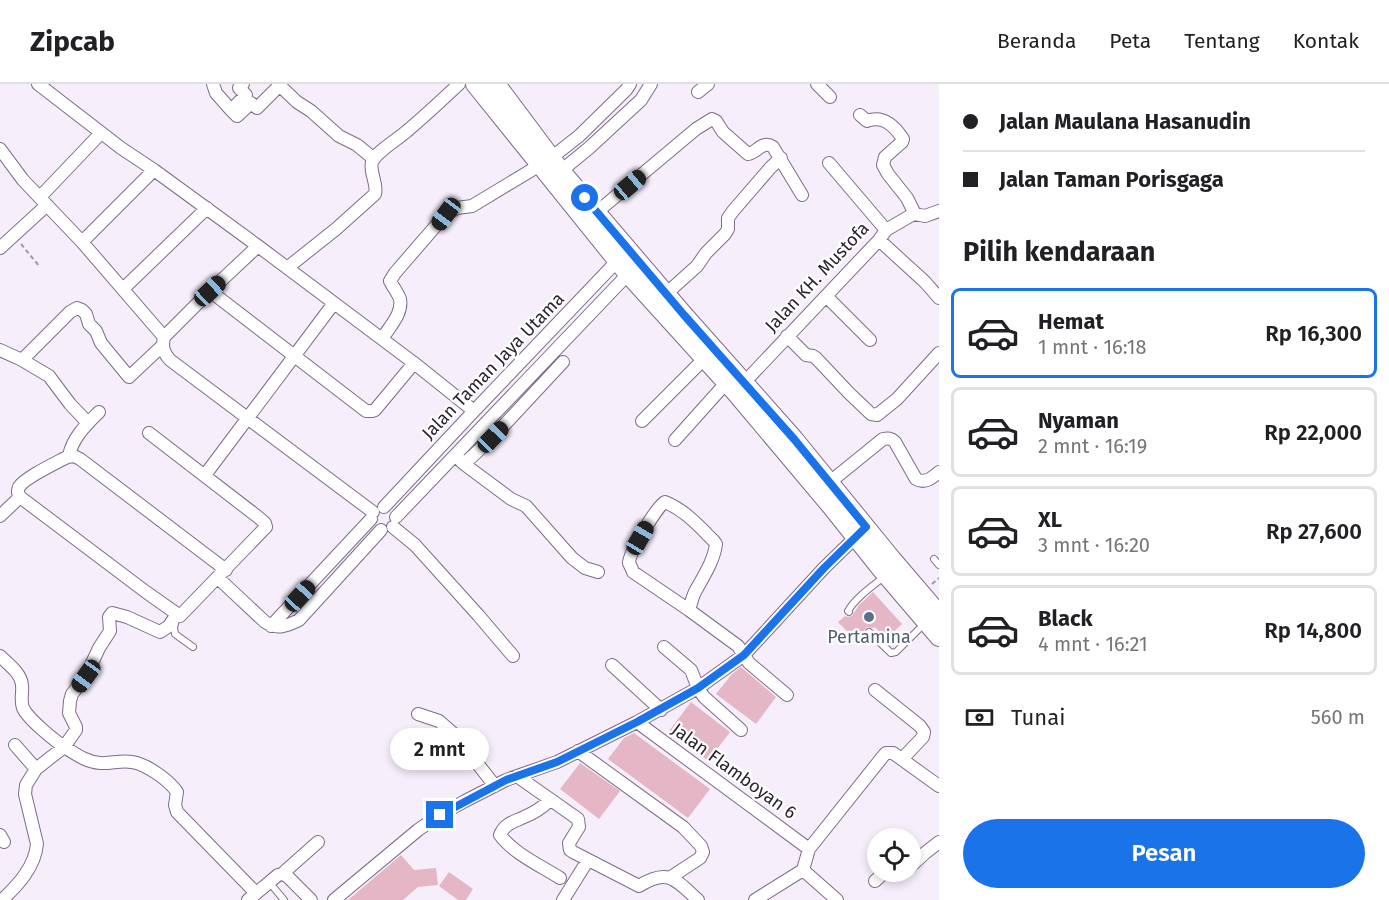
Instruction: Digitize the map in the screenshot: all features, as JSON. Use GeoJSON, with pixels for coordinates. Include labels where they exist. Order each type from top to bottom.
{"type":"FeatureCollection","features":[{"type":"Feature","properties":{"kind":"street"},"geometry":{"type":"LineString","coordinates":[[38,84],[101,133],[258,246],[474,411]]}},
{"type":"Feature","properties":{"kind":"street"},"geometry":{"type":"LineString","coordinates":[[213,84],[216,93],[237,117],[251,103],[257,108],[278,85],[339,136],[357,145],[374,159]]}},
{"type":"Feature","properties":{"kind":"street"},"geometry":{"type":"LineString","coordinates":[[231,110],[246,95],[239,88],[243,84]]}},
{"type":"Feature","properties":{"kind":"street"},"geometry":{"type":"LineString","coordinates":[[287,268],[336,230],[375,194],[377,188],[371,170],[376,156],[462,84],[604,207],[628,262],[672,288],[739,383],[936,625]]}},
{"type":"Feature","properties":{"kind":"street"},"geometry":{"type":"LineString","coordinates":[[496,84],[628,262],[704,359],[739,383],[830,482],[861,532]]}},
{"type":"Feature","properties":{"kind":"street"},"geometry":{"type":"LineString","coordinates":[[554,163],[630,84]]}},
{"type":"Feature","properties":{"kind":"street"},"geometry":{"type":"LineString","coordinates":[[382,339],[400,308],[399,296],[390,281],[446,214],[456,208],[472,206],[554,163],[585,152],[640,100],[651,84]]}},
{"type":"Feature","properties":{"kind":"street"},"geometry":{"type":"LineString","coordinates":[[817,84],[830,97]]}},
{"type":"Feature","properties":{"kind":"street"},"geometry":{"type":"LineString","coordinates":[[860,115],[867,122],[880,118],[886,121],[903,139],[885,157],[883,165],[907,198],[915,214]]}},
{"type":"Feature","properties":{"kind":"street"},"geometry":{"type":"LineString","coordinates":[[604,207],[696,129],[712,119],[748,154],[752,154],[766,144],[773,147],[802,195]]}},
{"type":"Feature","properties":{"kind":"street"},"geometry":{"type":"LineString","coordinates":[[0,248],[44,201],[101,133]]}},
{"type":"Feature","properties":{"kind":"street"},"geometry":{"type":"LineString","coordinates":[[575,139],[585,152]]}},
{"type":"Feature","properties":{"kind":"street"},"geometry":{"type":"LineString","coordinates":[[0,149],[23,180],[123,289],[163,342],[164,353],[170,360],[376,513],[391,511],[390,524]]}},
{"type":"Feature","properties":{"kind":"street"},"geometry":{"type":"LineString","coordinates":[[672,288],[697,266],[706,253],[720,240],[728,229],[728,218],[733,211],[781,158]]}},
{"type":"Feature","properties":{"kind":"street"},"geometry":{"type":"LineString","coordinates":[[829,163],[882,235],[939,298]]}},
{"type":"Feature","properties":{"kind":"street"},"geometry":{"type":"LineString","coordinates":[[82,242],[154,170]]}},
{"type":"Feature","properties":{"kind":"street"},"geometry":{"type":"LineString","coordinates":[[123,289],[207,208]]}},
{"type":"Feature","properties":{"kind":"street","name":"Jalan KH. Mustofa"},"geometry":{"type":"LineString","coordinates":[[675,440],[764,360],[882,235],[915,214],[925,216],[939,211]]}},
{"type":"Feature","properties":{"kind":"street"},"geometry":{"type":"LineString","coordinates":[[22,360],[70,312],[77,308],[86,314],[89,324],[96,331],[101,343],[129,377],[210,291],[258,246]]}},
{"type":"Feature","properties":{"kind":"street","name":"Jalan Taman Jaya Utama"},"geometry":{"type":"LineString","coordinates":[[271,626],[286,626],[299,620],[390,524],[460,460],[483,427],[540,367],[628,262]]}},
{"type":"Feature","properties":{"kind":"street","name":"Jalan Taman Jaya Utama"},"geometry":{"type":"LineString","coordinates":[[271,626],[474,411],[628,262]]}},
{"type":"Feature","properties":{"kind":"street"},"geometry":{"type":"LineString","coordinates":[[210,291],[366,411],[372,411],[379,405],[414,363]]}},
{"type":"Feature","properties":{"kind":"street"},"geometry":{"type":"LineString","coordinates":[[826,296],[870,340]]}},
{"type":"Feature","properties":{"kind":"street"},"geometry":{"type":"LineString","coordinates":[[205,475],[334,303]]}},
{"type":"Feature","properties":{"kind":"street"},"geometry":{"type":"LineString","coordinates":[[787,336],[806,355],[816,358],[849,393],[877,416],[897,399],[939,353]]}},
{"type":"Feature","properties":{"kind":"street"},"geometry":{"type":"LineString","coordinates":[[0,350],[49,376],[88,423]]}},
{"type":"Feature","properties":{"kind":"street"},"geometry":{"type":"LineString","coordinates":[[642,421],[704,359]]}},
{"type":"Feature","properties":{"kind":"street"},"geometry":{"type":"LineString","coordinates":[[563,363],[493,437],[460,460],[506,496],[526,506],[572,558],[585,568],[598,572]]}},
{"type":"Feature","properties":{"kind":"street"},"geometry":{"type":"LineString","coordinates":[[540,367],[549,377]]}},
{"type":"Feature","properties":{"kind":"street"},"geometry":{"type":"LineString","coordinates":[[69,456],[74,442],[99,412]]}},
{"type":"Feature","properties":{"kind":"street"},"geometry":{"type":"LineString","coordinates":[[483,427],[493,437]]}},
{"type":"Feature","properties":{"kind":"street"},"geometry":{"type":"LineString","coordinates":[[2,900],[27,872],[36,852],[37,844],[25,791],[31,775],[64,747],[76,730],[69,712],[72,694],[86,676],[110,631],[109,616],[112,613],[127,617],[160,632],[222,574],[266,527],[265,522],[149,433]]}},
{"type":"Feature","properties":{"kind":"street"},"geometry":{"type":"LineString","coordinates":[[830,482],[883,439],[890,438],[920,482],[924,482],[939,472]]}},
{"type":"Feature","properties":{"kind":"street"},"geometry":{"type":"LineString","coordinates":[[178,615],[20,497],[19,488],[27,480],[69,456],[80,459],[222,574],[271,626]]}},
{"type":"Feature","properties":{"kind":"street"},"geometry":{"type":"LineString","coordinates":[[0,516],[20,497]]}},
{"type":"Feature","properties":{"kind":"street"},"geometry":{"type":"LineString","coordinates":[[689,610],[694,594],[712,559],[716,544],[692,518],[665,502],[654,513],[632,551],[630,566],[633,572],[738,646],[749,663],[787,695]]}},
{"type":"Feature","properties":{"kind":"street"},"geometry":{"type":"LineString","coordinates":[[376,513],[373,524],[390,524],[415,545],[513,656]]}},
{"type":"Feature","properties":{"kind":"street"},"geometry":{"type":"LineString","coordinates":[[334,900],[418,830],[457,806],[517,776],[557,762],[661,710],[698,688],[744,655],[824,568],[861,532]]}},
{"type":"Feature","properties":{"kind":"street"},"geometry":{"type":"LineString","coordinates":[[664,646],[692,670],[698,688],[704,697],[741,730]]}},
{"type":"Feature","properties":{"kind":"street"},"geometry":{"type":"LineString","coordinates":[[0,656],[18,674],[21,681],[24,710],[64,747],[85,760],[99,763],[130,762],[141,765],[172,785],[177,792],[175,805],[177,812],[252,896],[282,874],[318,842]]}},
{"type":"Feature","properties":{"kind":"street"},"geometry":{"type":"LineString","coordinates":[[612,665],[661,710]]}},
{"type":"Feature","properties":{"kind":"street"},"geometry":{"type":"LineString","coordinates":[[875,690],[920,726],[924,732],[923,737],[902,759]]}},
{"type":"Feature","properties":{"kind":"street"},"geometry":{"type":"LineString","coordinates":[[418,714],[439,721],[455,735],[495,786]]}},
{"type":"Feature","properties":{"kind":"street","name":"Jalan Flamboyan 6"},"geometry":{"type":"LineString","coordinates":[[637,722],[809,849]]}},
{"type":"Feature","properties":{"kind":"street"},"geometry":{"type":"LineString","coordinates":[[15,745],[36,769]]}},
{"type":"Feature","properties":{"kind":"street"},"geometry":{"type":"LineString","coordinates":[[517,776],[578,819],[579,827],[569,843],[573,852],[638,892],[657,877],[671,877],[700,858],[703,852],[701,846],[682,827],[578,751]]}},
{"type":"Feature","properties":{"kind":"street"},"geometry":{"type":"LineString","coordinates":[[754,900],[803,870],[809,849],[884,755],[890,753],[902,759],[939,786]]}},
{"type":"Feature","properties":{"kind":"street"},"geometry":{"type":"LineString","coordinates":[[550,800],[525,817],[506,825],[500,835],[526,857],[560,878]]}},
{"type":"Feature","properties":{"kind":"street"},"geometry":{"type":"LineString","coordinates":[[921,856],[939,842]]}},
{"type":"Feature","properties":{"kind":"street"},"geometry":{"type":"LineString","coordinates":[[563,900],[588,860]]}},
{"type":"Feature","properties":{"kind":"street"},"geometry":{"type":"LineString","coordinates":[[803,870],[837,900]]}},
{"type":"Feature","properties":{"kind":"street"},"geometry":{"type":"LineString","coordinates":[[282,874],[287,876],[311,900]]}},
{"type":"Feature","properties":{"kind":"street"},"geometry":{"type":"LineString","coordinates":[[671,877],[698,900]]}},
{"type":"Feature","properties":{"kind":"lane"},"geometry":{"type":"LineString","coordinates":[[849,612],[861,596],[892,571]]}},
{"type":"Feature","properties":{"kind":"lane"},"geometry":{"type":"LineString","coordinates":[[178,615],[175,634],[193,647]]}},
{"type":"Feature","properties":{"kind":"lane"},"geometry":{"type":"LineString","coordinates":[[869,632],[891,653],[936,625]]}},
{"type":"Feature","properties":{"kind":"lane"},"geometry":{"type":"LineString","coordinates":[[274,888],[285,900]]}},
{"type":"Feature","properties":{"kind":"path"},"geometry":{"type":"LineString","coordinates":[[14,235],[40,267]]}},
{"type":"Feature","properties":{"kind":"building","name":"Pertamina"},"geometry":{"type":"Polygon","coordinates":[[[873,592],[902,624],[886,639],[875,627],[867,627],[864,631],[865,636],[858,643],[838,622],[845,616],[852,616],[859,605],[873,592]]]}},
{"type":"Feature","properties":{"kind":"building"},"geometry":{"type":"Polygon","coordinates":[[[741,667],[776,697],[756,724],[716,694],[732,674],[741,667]]]}},
{"type":"Feature","properties":{"kind":"building"},"geometry":{"type":"Polygon","coordinates":[[[691,702],[730,732],[708,761],[669,731],[691,702]]]}},
{"type":"Feature","properties":{"kind":"building"},"geometry":{"type":"Polygon","coordinates":[[[634,733],[710,789],[688,818],[608,759],[624,738],[634,733]]]}},
{"type":"Feature","properties":{"kind":"building"},"geometry":{"type":"Polygon","coordinates":[[[580,763],[620,791],[599,819],[560,789],[580,763]]]}},
{"type":"Feature","properties":{"kind":"building"},"geometry":{"type":"Polygon","coordinates":[[[401,855],[414,870],[436,868],[438,885],[418,887],[403,900],[348,900],[401,855]]]}},
{"type":"Feature","properties":{"kind":"building"},"geometry":{"type":"Polygon","coordinates":[[[449,872],[473,889],[466,900],[458,900],[439,886],[449,872]]]}},
{"type":"Feature","properties":{"kind":"place","name":"Pertamina"},"geometry":{"type":"Point","coordinates":[869,617]}},
{"type":"Feature","properties":{"kind":"route"},"geometry":{"type":"LineString","coordinates":[[440,815],[506,780],[557,762],[661,710],[698,688],[744,655],[824,568],[866,527],[794,439],[684,315],[585,198]]}}]}
